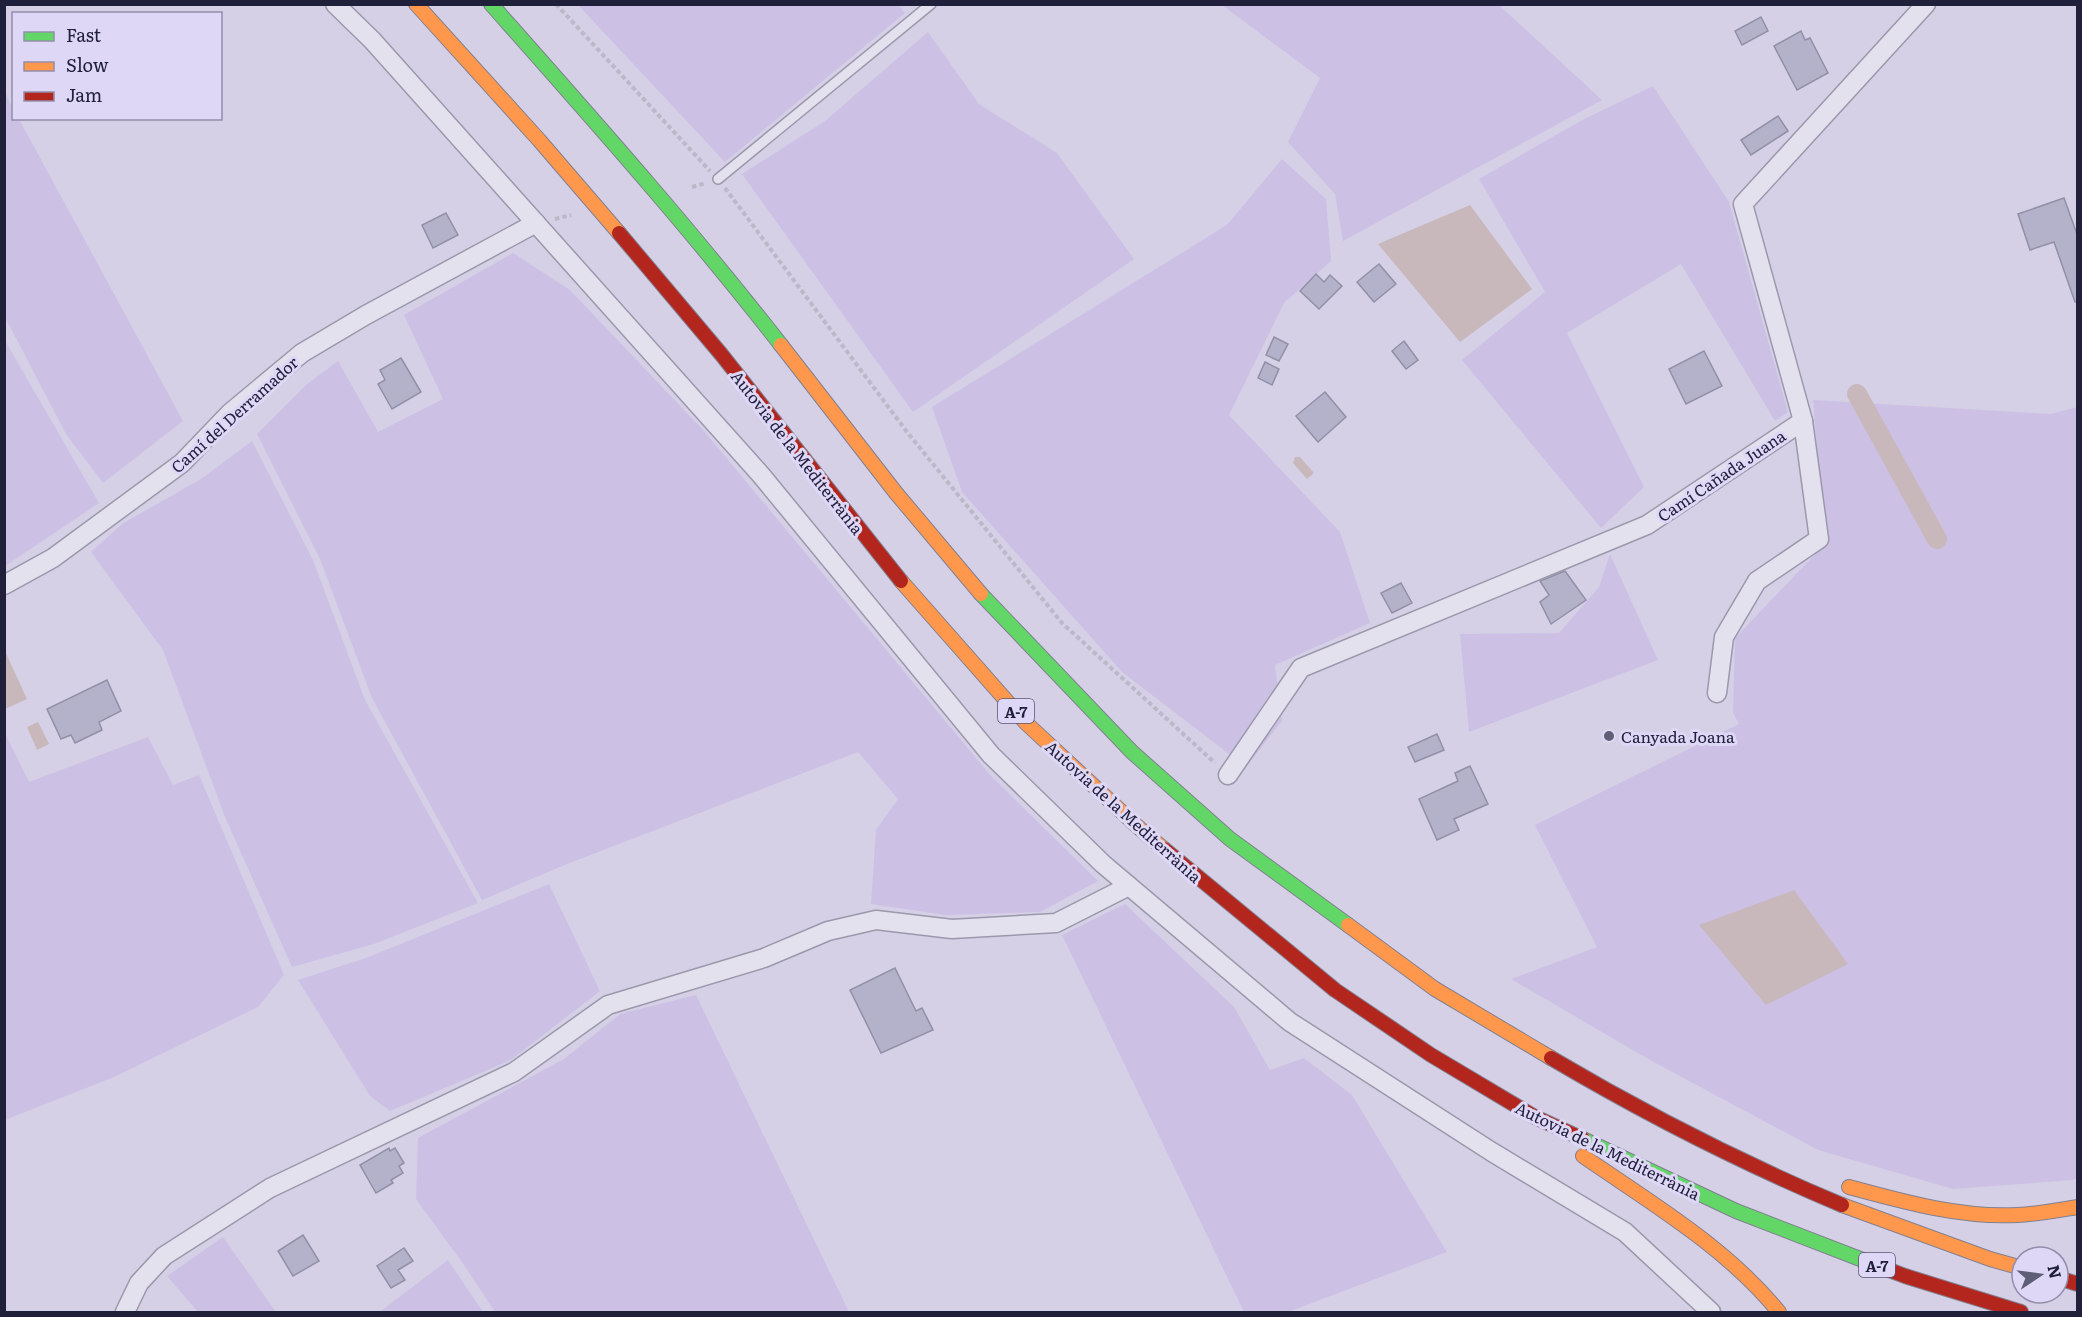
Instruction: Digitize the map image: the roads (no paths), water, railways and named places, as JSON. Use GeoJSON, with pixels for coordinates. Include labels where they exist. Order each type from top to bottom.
{"type":"FeatureCollection","features":[{"type":"Feature","properties":{"kind":"highway","name":"Autovia de la Mediterrània"},"geometry":{"type":"LineString","coordinates":[[416,4],[531,131],[651,270],[721,354],[896,576],[1026,723],[1138,827],[1335,990],[1431,1055],[1535,1117],[1736,1211],[1905,1275],[2021,1312]]}},
{"type":"Feature","properties":{"kind":"highway"},"geometry":{"type":"LineString","coordinates":[[491,4],[612,140],[715,261],[896,493],[992,607],[1132,752],[1230,839],[1434,989],[1612,1094],[1775,1177],[1866,1215],[2010,1265]]}},
{"type":"Feature","properties":{"kind":"highway"},"geometry":{"type":"LineString","coordinates":[[1535,1117],[1588,1160],[1702,1239],[1761,1290],[1779,1312]]}},
{"type":"Feature","properties":{"kind":"highway"},"geometry":{"type":"LineString","coordinates":[[1775,1177],[1816,1180]]}},
{"type":"Feature","properties":{"kind":"highway"},"geometry":{"type":"LineString","coordinates":[[1836,1183],[1929,1208],[1984,1215],[2040,1214],[2078,1207]]}},
{"type":"Feature","properties":{"kind":"street"},"geometry":{"type":"LineString","coordinates":[[335,4],[372,40],[760,475],[991,755],[1103,864],[1290,1022],[1492,1152],[1625,1232],[1711,1312]]}},
{"type":"Feature","properties":{"kind":"street","name":"Camí Cañada Juana"},"geometry":{"type":"LineString","coordinates":[[1228,775],[1301,668],[1647,525],[1803,421],[1743,204],[1926,4]]}},
{"type":"Feature","properties":{"kind":"street","name":"Camí del Derramador"},"geometry":{"type":"LineString","coordinates":[[4,585],[53,558],[182,463],[230,413],[302,353],[366,315],[536,223]]}},
{"type":"Feature","properties":{"kind":"street"},"geometry":{"type":"LineString","coordinates":[[1717,693],[1724,637],[1756,581],[1819,539],[1803,421]]}},
{"type":"Feature","properties":{"kind":"street"},"geometry":{"type":"LineString","coordinates":[[125,1312],[139,1283],[164,1256],[270,1188],[514,1072],[608,1005],[764,958],[828,931],[876,920],[952,929],[1056,923],[1129,886]]}},
{"type":"Feature","properties":{"kind":"lane"},"geometry":{"type":"LineString","coordinates":[[718,179],[931,4]]}},
{"type":"Feature","properties":{"kind":"waterway"},"geometry":{"type":"LineString","coordinates":[[1857,394],[1937,539]]}},
{"type":"Feature","properties":{"kind":"place","name":"Canyada Joana"},"geometry":{"type":"Point","coordinates":[1609,736]}}]}
